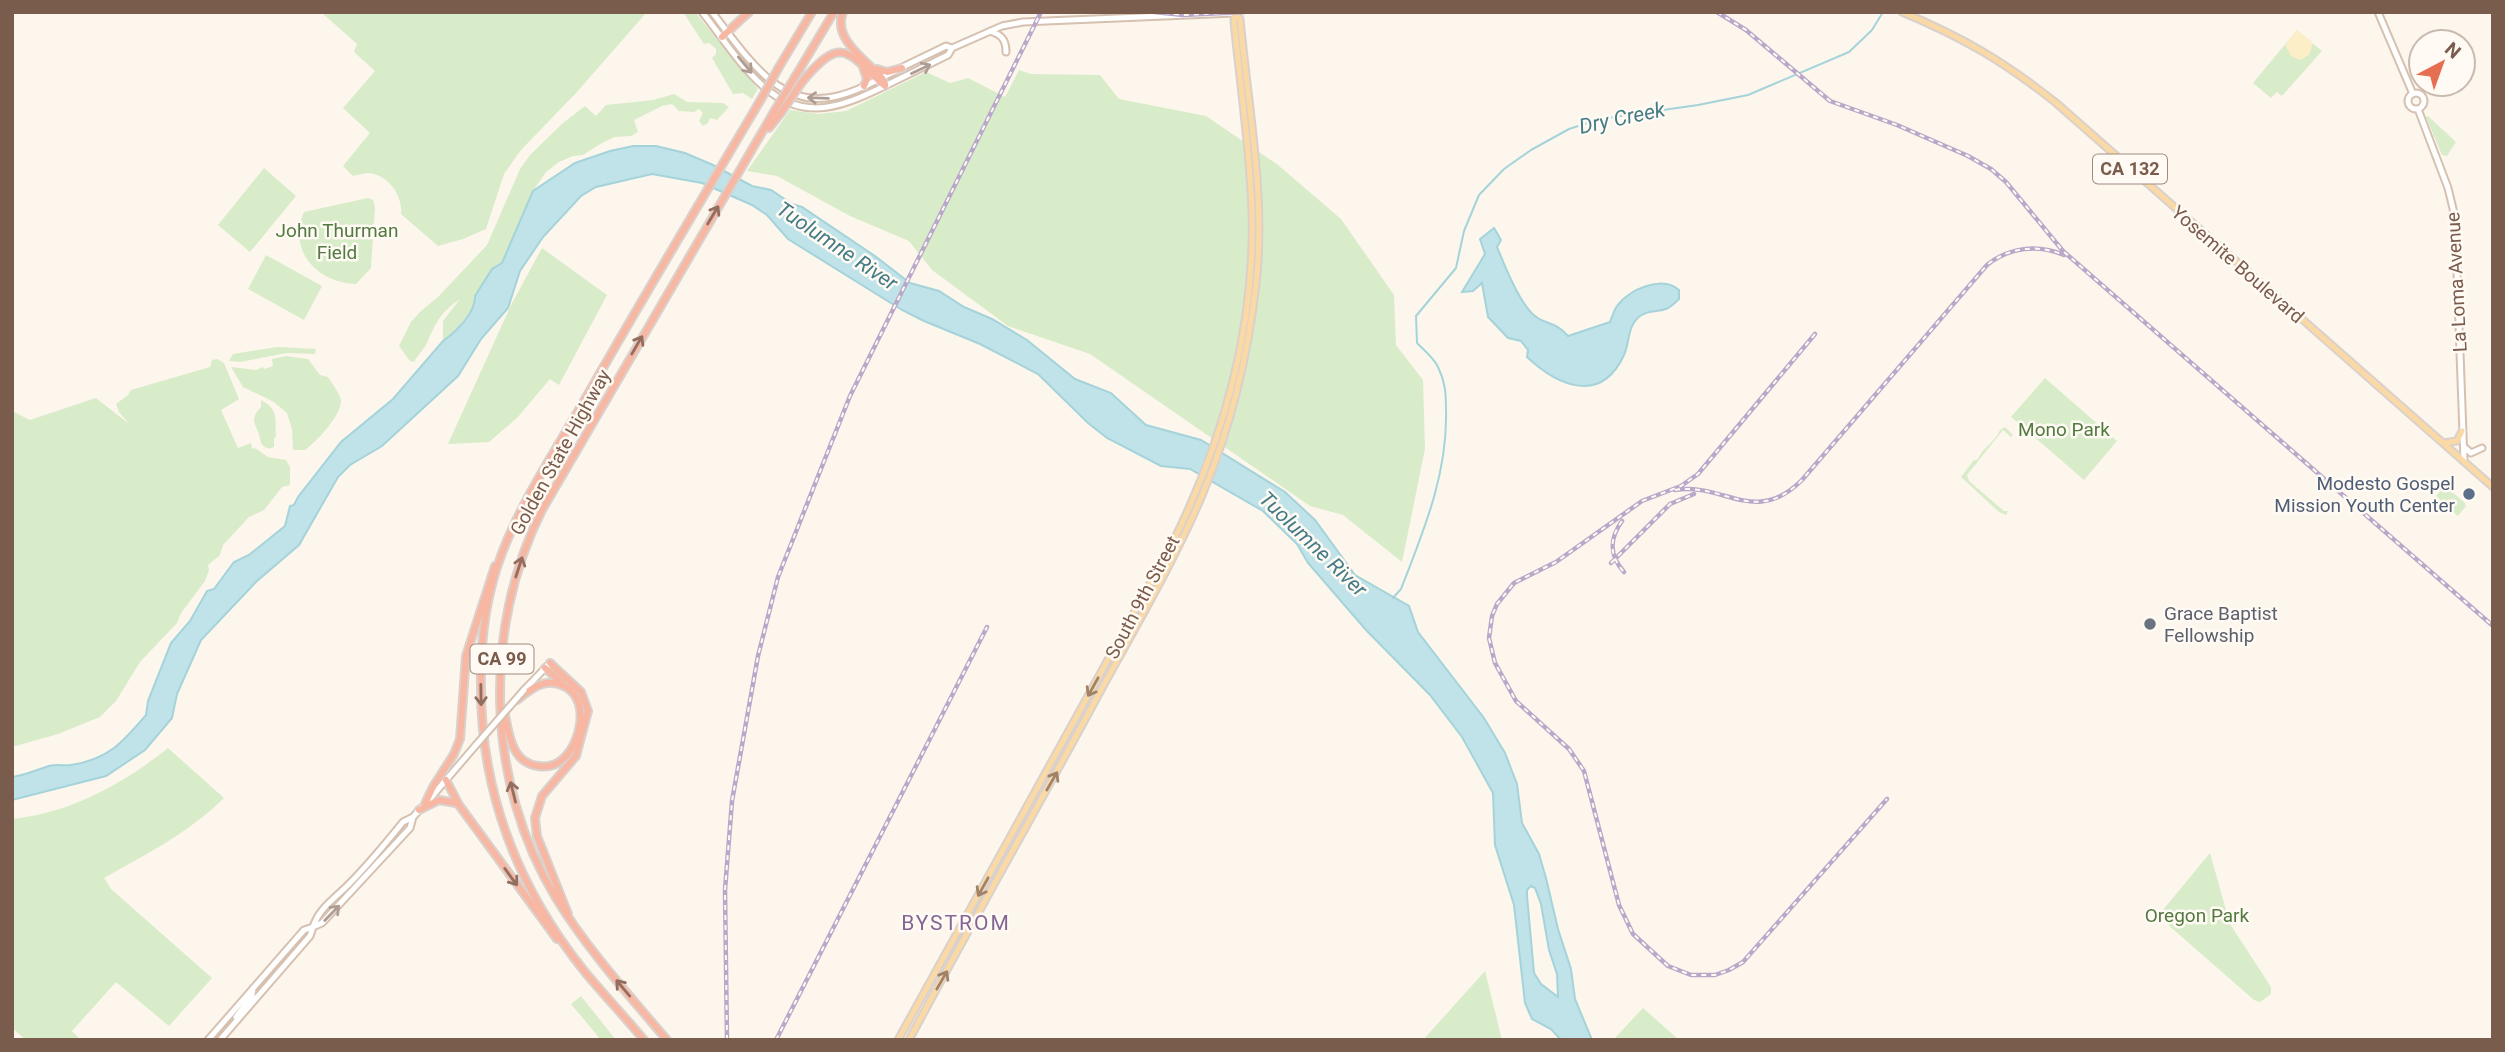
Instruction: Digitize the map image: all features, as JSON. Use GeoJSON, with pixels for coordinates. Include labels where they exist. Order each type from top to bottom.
{"type":"FeatureCollection","features":[{"type":"Feature","properties":{"kind":"highway"},"geometry":{"type":"LineString","coordinates":[[725,34],[749,12]]}},
{"type":"Feature","properties":{"kind":"highway","name":"Golden State Highway"},"geometry":{"type":"LineString","coordinates":[[644,1040],[585,971],[554,928],[525,879],[501,824],[485,759],[481,705],[481,653],[487,610],[501,555],[533,485],[760,101],[809,12]]}},
{"type":"Feature","properties":{"kind":"highway"},"geometry":{"type":"LineString","coordinates":[[778,111],[834,12]]}},
{"type":"Feature","properties":{"kind":"highway"},"geometry":{"type":"LineString","coordinates":[[843,12],[840,26],[844,37],[886,86]]}},
{"type":"Feature","properties":{"kind":"highway"},"geometry":{"type":"LineString","coordinates":[[778,111],[820,61],[832,55],[849,53],[880,71],[902,68]]}},
{"type":"Feature","properties":{"kind":"highway"},"geometry":{"type":"LineString","coordinates":[[864,61],[867,79],[864,86]]}},
{"type":"Feature","properties":{"kind":"highway","name":"Golden State Highway"},"geometry":{"type":"LineString","coordinates":[[667,1040],[599,960],[570,919],[542,872],[520,818],[500,723],[500,687],[509,601],[533,527],[678,273],[778,111]]}},
{"type":"Feature","properties":{"kind":"highway"},"geometry":{"type":"LineString","coordinates":[[425,804],[460,740],[466,656],[492,572],[501,555]]}},
{"type":"Feature","properties":{"kind":"highway"},"geometry":{"type":"LineString","coordinates":[[500,687],[514,749],[525,762],[542,766],[559,762],[573,744],[580,721],[580,707],[574,694],[547,665]]}},
{"type":"Feature","properties":{"kind":"highway"},"geometry":{"type":"LineString","coordinates":[[547,665],[581,692],[588,711],[576,756],[542,796],[535,818],[537,836],[566,903],[570,919]]}},
{"type":"Feature","properties":{"kind":"highway"},"geometry":{"type":"LineString","coordinates":[[513,703],[538,685],[549,683],[569,689]]}},
{"type":"Feature","properties":{"kind":"highway"},"geometry":{"type":"LineString","coordinates":[[446,780],[459,805],[548,928],[585,971]]}},
{"type":"Feature","properties":{"kind":"highway"},"geometry":{"type":"LineString","coordinates":[[419,810],[439,800],[450,800],[459,805]]}},
{"type":"Feature","properties":{"kind":"main road"},"geometry":{"type":"LineString","coordinates":[[702,12],[770,80],[796,95],[817,99],[836,98],[946,46],[952,48]]}},
{"type":"Feature","properties":{"kind":"main road"},"geometry":{"type":"LineString","coordinates":[[712,12],[764,86],[793,104],[816,108],[838,107],[886,86],[948,55],[952,48],[1002,26],[1023,22],[1235,12]]}},
{"type":"Feature","properties":{"kind":"main road","name":"South 9th Street"},"geometry":{"type":"LineString","coordinates":[[898,1040],[1173,541],[1200,484],[1218,434],[1243,331],[1251,267],[1250,165],[1235,12]]}},
{"type":"Feature","properties":{"kind":"main road","name":"South 9th Street"},"geometry":{"type":"LineString","coordinates":[[909,1040],[1118,661],[1185,532],[1213,469],[1231,414],[1251,324],[1256,284],[1258,215],[1251,116],[1240,19],[1235,12]]}},
{"type":"Feature","properties":{"kind":"main road"},"geometry":{"type":"LineString","coordinates":[[2378,12],[2407,80]]}},
{"type":"Feature","properties":{"kind":"main road","name":"Yosemite Boulevard"},"geometry":{"type":"LineString","coordinates":[[1903,13],[1962,38],[1994,57],[2055,102],[2493,487]]}},
{"type":"Feature","properties":{"kind":"main road"},"geometry":{"type":"LineString","coordinates":[[990,32],[1000,34],[1006,43],[1006,52]]}},
{"type":"Feature","properties":{"kind":"main road"},"geometry":{"type":"LineString","coordinates":[[2409,98],[2408,103],[2412,108],[2418,109],[2423,105],[2422,98]]}},
{"type":"Feature","properties":{"kind":"main road","name":"La Loma Avenue"},"geometry":{"type":"LineString","coordinates":[[2418,109],[2448,188],[2455,217],[2463,461]]}},
{"type":"Feature","properties":{"kind":"main road"},"geometry":{"type":"LineString","coordinates":[[2442,443],[2456,441],[2462,431]]}},
{"type":"Feature","properties":{"kind":"main road"},"geometry":{"type":"LineString","coordinates":[[2462,444],[2470,453],[2482,448]]}},
{"type":"Feature","properties":{"kind":"main road"},"geometry":{"type":"LineString","coordinates":[[525,692],[547,665]]}},
{"type":"Feature","properties":{"kind":"main road"},"geometry":{"type":"LineString","coordinates":[[220,1040],[310,936],[316,918],[334,897],[404,822],[425,804],[513,703]]}},
{"type":"Feature","properties":{"kind":"main road"},"geometry":{"type":"LineString","coordinates":[[208,1040],[304,930],[313,927]]}},
{"type":"Feature","properties":{"kind":"main road"},"geometry":{"type":"LineString","coordinates":[[231,1027],[252,996],[253,988]]}},
{"type":"Feature","properties":{"kind":"green space"},"geometry":{"type":"Polygon","coordinates":[[[321,12],[647,12],[576,93],[521,150],[504,174],[486,229],[438,246],[401,214],[400,200],[389,183],[370,173],[353,176],[343,166],[370,133],[343,108],[375,71],[354,52],[357,44],[321,12]]]}},
{"type":"Feature","properties":{"kind":"green space"},"geometry":{"type":"Polygon","coordinates":[[[683,12],[695,12],[758,89],[752,99],[743,93],[733,94],[712,58],[716,49],[709,43],[704,44],[683,12]]]}},
{"type":"Feature","properties":{"kind":"green space"},"geometry":{"type":"Polygon","coordinates":[[[2297,30],[2322,51],[2282,96],[2277,92],[2271,98],[2253,83],[2297,30]]]}},
{"type":"Feature","properties":{"kind":"green space"},"geometry":{"type":"Polygon","coordinates":[[[1019,70],[1031,74],[1100,75],[1119,99],[1206,116],[1278,165],[1341,219],[1394,295],[1396,345],[1423,380],[1425,449],[1402,562],[1343,515],[1310,506],[1090,354],[1008,326],[932,270],[909,241],[850,216],[777,176],[747,171],[790,110],[818,114],[846,111],[926,72],[950,83],[968,78],[1005,97],[1019,70]]]}},
{"type":"Feature","properties":{"kind":"green space"},"geometry":{"type":"Polygon","coordinates":[[[674,94],[687,102],[723,103],[729,107],[717,120],[710,118],[703,126],[699,121],[703,113],[699,109],[694,112],[679,111],[672,104],[662,106],[634,120],[638,132],[631,136],[615,137],[583,155],[559,162],[546,172],[533,191],[502,263],[468,314],[452,335],[443,341],[443,321],[460,299],[448,308],[414,362],[410,361],[399,346],[411,322],[487,245],[520,169],[530,155],[585,106],[596,116],[606,105],[653,100],[674,94]]]}},
{"type":"Feature","properties":{"kind":"green space"},"geometry":{"type":"Polygon","coordinates":[[[2426,117],[2456,142],[2447,156],[2442,155],[2426,117]]]}},
{"type":"Feature","properties":{"kind":"green space"},"geometry":{"type":"Polygon","coordinates":[[[264,168],[296,196],[250,252],[218,225],[264,168]]]}},
{"type":"Feature","properties":{"kind":"green space","name":"John Thurman Field"},"geometry":{"type":"Polygon","coordinates":[[[368,198],[373,200],[375,207],[371,268],[356,284],[329,278],[309,262],[303,251],[299,239],[304,212],[368,198]]]}},
{"type":"Feature","properties":{"kind":"green space"},"geometry":{"type":"Polygon","coordinates":[[[542,248],[607,295],[559,385],[550,379],[517,418],[489,442],[448,444],[511,305],[542,248]]]}},
{"type":"Feature","properties":{"kind":"green space"},"geometry":{"type":"Polygon","coordinates":[[[266,255],[322,286],[304,320],[248,289],[266,255]]]}},
{"type":"Feature","properties":{"kind":"green space"},"geometry":{"type":"Polygon","coordinates":[[[277,347],[316,349],[315,354],[287,353],[240,362],[229,361],[233,354],[277,347]]]}},
{"type":"Feature","properties":{"kind":"green space"},"geometry":{"type":"Polygon","coordinates":[[[286,356],[308,359],[320,375],[328,377],[341,401],[333,421],[305,450],[293,450],[292,429],[287,413],[274,402],[243,387],[231,367],[264,369],[273,366],[272,359],[286,356]]]}},
{"type":"Feature","properties":{"kind":"green space"},"geometry":{"type":"Polygon","coordinates":[[[217,359],[224,363],[239,399],[221,410],[238,448],[251,443],[252,449],[255,448],[268,457],[286,460],[290,467],[290,485],[282,487],[264,510],[249,517],[223,545],[220,555],[208,565],[205,581],[181,613],[177,623],[140,662],[116,701],[100,717],[58,734],[12,747],[12,411],[30,420],[96,398],[129,424],[116,404],[131,390],[210,367],[212,360],[217,359]]]}},
{"type":"Feature","properties":{"kind":"green space","name":"Mono Park"},"geometry":{"type":"Polygon","coordinates":[[[2045,378],[2117,441],[2084,480],[2011,417],[2045,378]]]}},
{"type":"Feature","properties":{"kind":"green space"},"geometry":{"type":"Polygon","coordinates":[[[261,400],[271,407],[275,416],[276,437],[274,447],[270,448],[261,443],[254,420],[261,407],[261,400]]]}},
{"type":"Feature","properties":{"kind":"green space"},"geometry":{"type":"Polygon","coordinates":[[[2005,427],[2013,435],[2011,437],[2003,430],[1967,475],[1969,481],[2004,511],[2008,511],[2006,515],[1999,512],[1961,477],[2005,427]]]}},
{"type":"Feature","properties":{"kind":"green space"},"geometry":{"type":"Polygon","coordinates":[[[2445,486],[2465,503],[2466,506],[2458,516],[2436,496],[2445,486]]]}},
{"type":"Feature","properties":{"kind":"green space"},"geometry":{"type":"Polygon","coordinates":[[[168,748],[224,798],[182,832],[104,878],[111,889],[212,978],[169,1026],[116,982],[72,1031],[81,1040],[26,1040],[12,1028],[12,819],[55,810],[95,795],[168,748]]]}},
{"type":"Feature","properties":{"kind":"green space","name":"Oregon Park"},"geometry":{"type":"Polygon","coordinates":[[[2210,853],[2230,924],[2271,987],[2271,994],[2260,1002],[2254,1000],[2158,916],[2210,853]]]}},
{"type":"Feature","properties":{"kind":"green space"},"geometry":{"type":"Polygon","coordinates":[[[1485,971],[1502,1040],[1423,1040],[1485,971]]]}},
{"type":"Feature","properties":{"kind":"green space"},"geometry":{"type":"Polygon","coordinates":[[[581,996],[616,1040],[601,1040],[571,1004],[581,996]]]}},
{"type":"Feature","properties":{"kind":"green space"},"geometry":{"type":"Polygon","coordinates":[[[1643,1008],[1679,1040],[1613,1040],[1643,1008]]]}},
{"type":"Feature","properties":{"kind":"sand"},"geometry":{"type":"Polygon","coordinates":[[[2297,30],[2313,43],[2309,55],[2300,60],[2291,56],[2285,45],[2297,30]]]}},
{"type":"Feature","properties":{"kind":"water","name":"Tuolumne River"},"geometry":{"type":"Polygon","coordinates":[[[633,146],[656,146],[685,153],[752,186],[771,190],[792,204],[802,207],[910,283],[939,291],[1027,340],[1075,379],[1111,393],[1146,425],[1201,440],[1285,492],[1315,520],[1355,575],[1409,606],[1418,632],[1484,718],[1505,753],[1517,784],[1522,823],[1539,854],[1546,878],[1571,969],[1575,999],[1592,1040],[1561,1040],[1551,1029],[1532,1019],[1525,1003],[1514,905],[1495,845],[1493,793],[1462,737],[1430,695],[1366,630],[1308,563],[1297,544],[1263,511],[1190,469],[1161,466],[1107,438],[1038,374],[980,344],[902,310],[788,239],[767,215],[752,205],[702,183],[652,174],[596,187],[581,196],[543,237],[520,271],[508,308],[481,339],[458,376],[382,446],[350,465],[338,477],[299,545],[257,581],[201,640],[177,694],[172,718],[145,750],[106,776],[12,800],[12,777],[49,766],[71,765],[96,758],[114,748],[130,733],[146,715],[148,701],[171,643],[190,621],[207,591],[214,589],[234,562],[249,555],[285,526],[290,506],[294,505],[341,442],[393,399],[464,321],[472,309],[475,296],[492,269],[502,263],[533,191],[575,163],[633,146]],[[1531,886],[1527,890],[1534,973],[1541,984],[1558,997],[1557,974],[1535,888],[1531,886]]]}},
{"type":"Feature","properties":{"kind":"water"},"geometry":{"type":"Polygon","coordinates":[[[1494,228],[1501,240],[1497,247],[1523,302],[1535,316],[1559,328],[1568,336],[1610,322],[1622,300],[1646,286],[1672,286],[1679,290],[1679,299],[1668,308],[1646,313],[1636,320],[1624,355],[1614,371],[1604,380],[1578,386],[1565,382],[1552,376],[1527,357],[1528,350],[1521,341],[1508,338],[1488,317],[1482,283],[1473,291],[1462,292],[1485,254],[1480,239],[1494,228]]]}},
{"type":"Feature","properties":{"kind":"waterway","name":"Dry Creek"},"geometry":{"type":"LineString","coordinates":[[1393,598],[1401,589],[1426,523],[1439,479],[1446,433],[1444,382],[1436,364],[1417,343],[1416,316],[1456,268],[1464,231],[1479,195],[1504,169],[1569,129],[1600,119],[1748,95],[1849,52],[1872,30],[1883,12]]}},
{"type":"Feature","properties":{"kind":"railway"},"geometry":{"type":"LineString","coordinates":[[727,1040],[725,890],[732,801],[758,656],[778,577],[850,396],[1041,12]]}},
{"type":"Feature","properties":{"kind":"railway"},"geometry":{"type":"LineString","coordinates":[[1154,12],[1183,15],[1245,12]]}},
{"type":"Feature","properties":{"kind":"railway"},"geometry":{"type":"LineString","coordinates":[[1717,12],[1746,30],[1830,101],[1897,125],[1991,169],[2006,182],[2063,251],[2493,626]]}},
{"type":"Feature","properties":{"kind":"railway"},"geometry":{"type":"LineString","coordinates":[[1675,490],[1693,489],[1754,502],[1785,494],[1802,480],[1987,265],[2005,254],[2024,249],[2044,249],[2064,255]]}},
{"type":"Feature","properties":{"kind":"railway"},"geometry":{"type":"LineString","coordinates":[[1815,334],[1698,474],[1681,486],[1642,501],[1556,562],[1514,583],[1497,604],[1492,616],[1489,638],[1495,663],[1516,701],[1569,749],[1584,771],[1619,905],[1633,934],[1668,966],[1691,975],[1715,975],[1743,962],[1887,799]]}},
{"type":"Feature","properties":{"kind":"railway"},"geometry":{"type":"LineString","coordinates":[[1611,563],[1670,504],[1694,494]]}},
{"type":"Feature","properties":{"kind":"railway"},"geometry":{"type":"LineString","coordinates":[[1622,521],[1612,547],[1624,572]]}},
{"type":"Feature","properties":{"kind":"railway"},"geometry":{"type":"LineString","coordinates":[[776,1040],[987,627]]}},
{"type":"Feature","properties":{"kind":"place","name":"Modesto Gospel Mission Youth Center"},"geometry":{"type":"Point","coordinates":[2469,494]}},
{"type":"Feature","properties":{"kind":"place","name":"Grace Baptist Fellowship"},"geometry":{"type":"Point","coordinates":[2150,624]}},
{"type":"Feature","properties":{"kind":"district","name":"BYSTROM"},"geometry":{"type":"Point","coordinates":[956,923]}}]}
